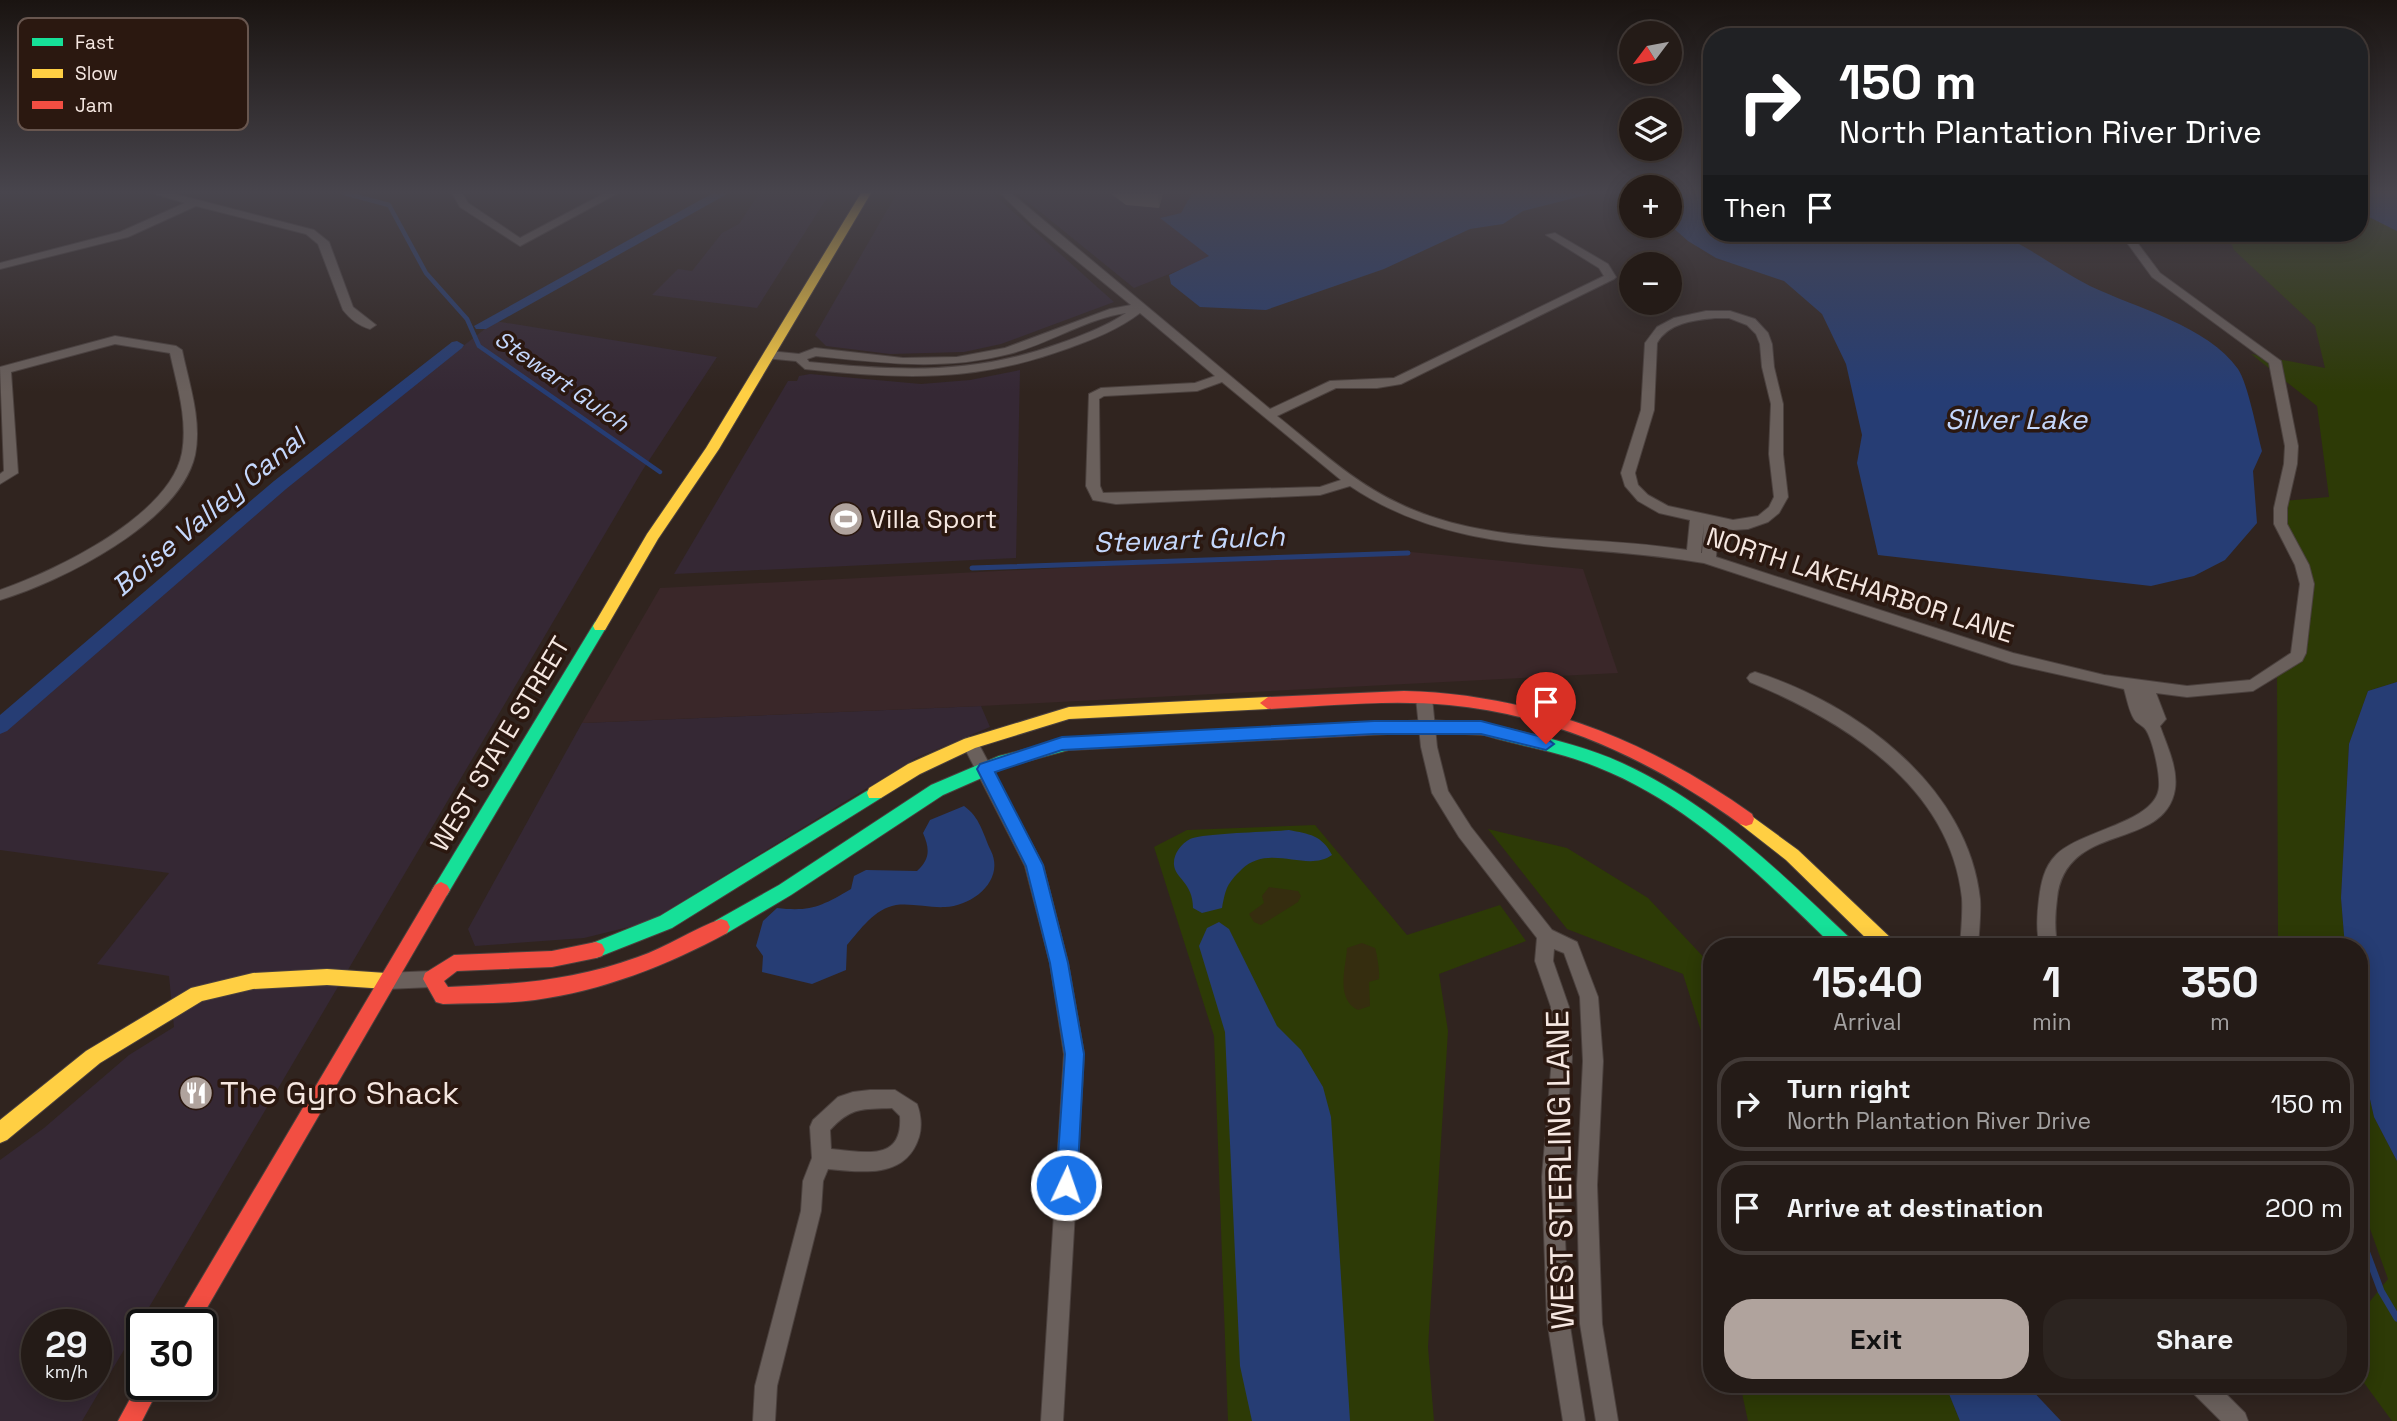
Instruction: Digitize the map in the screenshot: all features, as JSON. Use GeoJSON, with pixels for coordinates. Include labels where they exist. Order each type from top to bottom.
{"type":"FeatureCollection","features":[{"type":"Feature","properties":{"kind":"street"},"geometry":{"type":"LineString","coordinates":[[0,266],[27,259]]}},
{"type":"Feature","properties":{"kind":"street"},"geometry":{"type":"LineString","coordinates":[[329,259],[346,309],[370,325]]}},
{"type":"Feature","properties":{"kind":"street","name":"WEST STATE STREET"},"geometry":{"type":"LineString","coordinates":[[194,1309],[386,981],[652,537],[712,449],[826,259]]}},
{"type":"Feature","properties":{"kind":"street","name":"NORTH LAKEHARBOR LANE"},"geometry":{"type":"LineString","coordinates":[[1084,259],[1222,378],[1349,481],[1398,509],[1439,525],[1481,534],[1701,558],[2024,663],[2138,686],[2222,693],[2258,686],[2283,671],[2300,653],[2308,583],[2303,566],[2286,538],[2279,519],[2292,454],[2275,361],[2156,275],[2144,259]]}},
{"type":"Feature","properties":{"kind":"street"},"geometry":{"type":"LineString","coordinates":[[1268,415],[1334,384],[1396,381],[1610,277],[1604,266],[1593,259]]}},
{"type":"Feature","properties":{"kind":"street"},"geometry":{"type":"LineString","coordinates":[[769,355],[800,358],[805,365],[902,375],[984,370],[1037,356],[1124,322],[1140,307]]}},
{"type":"Feature","properties":{"kind":"street"},"geometry":{"type":"LineString","coordinates":[[1731,315],[1751,322],[1762,333],[1766,344],[1768,367],[1777,404],[1776,454],[1781,497],[1774,510],[1763,519],[1741,525],[1704,520],[1664,510],[1643,498],[1632,486],[1628,473],[1644,435],[1651,402],[1651,343],[1654,334],[1664,327],[1698,316],[1731,315]]}},
{"type":"Feature","properties":{"kind":"street"},"geometry":{"type":"LineString","coordinates":[[0,480],[11,473],[2,371],[116,340],[176,350],[191,426],[188,458],[170,491],[131,529],[85,561],[38,583],[0,595]]}},
{"type":"Feature","properties":{"kind":"street"},"geometry":{"type":"LineString","coordinates":[[1222,378],[1197,387],[1096,394],[1092,404],[1093,486],[1098,497],[1116,499],[1320,491],[1349,481]]}},
{"type":"Feature","properties":{"kind":"street"},"geometry":{"type":"LineString","coordinates":[[1701,558],[1704,520]]}},
{"type":"Feature","properties":{"kind":"street"},"geometry":{"type":"LineString","coordinates":[[1755,678],[1802,696],[1845,720],[1900,763],[1924,790],[1944,819],[1963,861],[1972,903],[1970,938]]}},
{"type":"Feature","properties":{"kind":"street"},"geometry":{"type":"LineString","coordinates":[[2048,938],[2045,922],[2051,878],[2060,862],[2069,851],[2082,844],[2143,819],[2160,807],[2167,792],[2166,774],[2152,725],[2141,718],[2138,686]]}},
{"type":"Feature","properties":{"kind":"street"},"geometry":{"type":"LineString","coordinates":[[0,1133],[93,1057],[198,994],[253,981],[327,977],[386,981],[432,979],[454,963],[552,959],[600,949],[666,922],[914,769],[970,743],[1069,713],[1424,698],[1449,699],[1525,712],[1586,730],[1656,760],[1721,800],[1792,855],[1879,938]]}},
{"type":"Feature","properties":{"kind":"street","name":"WEST STERLING LANE"},"geometry":{"type":"LineString","coordinates":[[1424,698],[1429,747],[1440,793],[1465,832],[1546,936],[1571,948],[1589,997],[1593,1061],[1587,1185],[1591,1324],[1607,1421]]}},
{"type":"Feature","properties":{"kind":"street"},"geometry":{"type":"LineString","coordinates":[[432,979],[443,996],[548,990],[601,976],[686,947],[785,890],[937,790],[985,769],[1062,744],[1427,726],[1481,728],[1567,750],[1617,768],[1673,798],[1730,837],[1837,938]]}},
{"type":"Feature","properties":{"kind":"street"},"geometry":{"type":"LineString","coordinates":[[970,743],[1034,865],[1059,963],[1074,1054],[1052,1421]]}},
{"type":"Feature","properties":{"kind":"street","name":"WEST STERLING LANE"},"geometry":{"type":"LineString","coordinates":[[1546,936],[1544,961],[1560,1007],[1562,1058],[1552,1177],[1558,1320],[1574,1421]]}},
{"type":"Feature","properties":{"kind":"street"},"geometry":{"type":"LineString","coordinates":[[764,1421],[766,1386],[811,1211],[813,1181],[822,1158],[820,1128],[838,1106],[854,1100],[895,1099],[910,1111],[913,1129],[902,1152],[878,1163],[822,1158]]}},
{"type":"Feature","properties":{"kind":"street"},"geometry":{"type":"LineString","coordinates":[[2209,1393],[2236,1421]]}},
{"type":"Feature","properties":{"kind":"street"},"geometry":{"type":"LineString","coordinates":[[129,1421],[141,1400]]}},
{"type":"Feature","properties":{"kind":"shaded area"},"geometry":{"type":"Polygon","coordinates":[[[701,259],[788,259],[757,308],[652,295],[678,269],[692,271],[701,259]]]}},
{"type":"Feature","properties":{"kind":"shaded area"},"geometry":{"type":"Polygon","coordinates":[[[859,259],[1066,259],[1114,302],[1001,344],[964,352],[890,354],[826,346],[815,335],[859,259]]]}},
{"type":"Feature","properties":{"kind":"shaded area"},"geometry":{"type":"Polygon","coordinates":[[[1099,259],[1204,259],[1197,263],[1134,288],[1099,259]]]}},
{"type":"Feature","properties":{"kind":"shaded area"},"geometry":{"type":"Polygon","coordinates":[[[495,321],[717,357],[642,471],[148,1309],[126,1309],[126,1346],[112,1370],[112,1309],[21,1309],[21,1400],[94,1400],[82,1421],[0,1421],[0,1160],[44,1128],[129,1055],[174,1027],[169,976],[97,964],[169,873],[0,850],[0,721],[295,478],[495,321]]]}},
{"type":"Feature","properties":{"kind":"shaded area"},"geometry":{"type":"Polygon","coordinates":[[[1020,370],[1016,558],[674,574],[788,381],[797,381],[799,376],[810,374],[921,384],[970,380],[1020,370]]]}},
{"type":"Feature","properties":{"kind":"shaded area"},"geometry":{"type":"Polygon","coordinates":[[[1401,551],[1583,569],[1618,673],[981,706],[582,723],[660,588],[1401,551]]]}},
{"type":"Feature","properties":{"kind":"shaded area"},"geometry":{"type":"Polygon","coordinates":[[[981,706],[990,727],[916,758],[649,922],[584,938],[475,946],[468,929],[582,723],[981,706]]]}},
{"type":"Feature","properties":{"kind":"green space"},"geometry":{"type":"Polygon","coordinates":[[[2244,259],[2397,259],[2397,682],[2368,691],[2349,744],[2341,898],[2344,938],[2278,938],[2277,675],[2300,653],[2308,583],[2286,538],[2283,501],[2329,497],[2317,406],[2251,354],[2325,368],[2315,326],[2244,259]]]}},
{"type":"Feature","properties":{"kind":"green space"},"geometry":{"type":"Polygon","coordinates":[[[1315,825],[1407,935],[1500,905],[1526,941],[1439,974],[1448,1031],[1428,1347],[1434,1421],[1228,1421],[1214,1036],[1154,847],[1187,830],[1315,825]]]}},
{"type":"Feature","properties":{"kind":"green space"},"geometry":{"type":"Polygon","coordinates":[[[1488,829],[1567,848],[1648,898],[1703,956],[1703,1037],[1683,974],[1567,929],[1488,829]]]}},
{"type":"Feature","properties":{"kind":"green space"},"geometry":{"type":"Polygon","coordinates":[[[2368,1090],[2374,1117],[2397,1161],[2397,1421],[2392,1421],[2368,1388],[2368,1304],[2388,1279],[2368,1223],[2368,1090]]]}},
{"type":"Feature","properties":{"kind":"green space"},"geometry":{"type":"Polygon","coordinates":[[[1742,1393],[1949,1393],[1960,1421],[1748,1421],[1742,1393]]]}},
{"type":"Feature","properties":{"kind":"sand"},"geometry":{"type":"Polygon","coordinates":[[[1269,887],[1298,891],[1301,896],[1298,902],[1261,925],[1254,922],[1249,914],[1264,903],[1262,896],[1269,887]]]}},
{"type":"Feature","properties":{"kind":"sand"},"geometry":{"type":"Polygon","coordinates":[[[1362,943],[1375,948],[1379,979],[1369,982],[1370,1006],[1358,1010],[1346,998],[1344,973],[1347,948],[1362,943]]]}},
{"type":"Feature","properties":{"kind":"water"},"geometry":{"type":"Polygon","coordinates":[[[1202,259],[1405,259],[1266,310],[1200,307],[1171,284],[1169,275],[1202,259]]]}},
{"type":"Feature","properties":{"kind":"water","name":"Silver Lake"},"geometry":{"type":"Polygon","coordinates":[[[1720,259],[2045,259],[2090,286],[2190,330],[2225,354],[2238,369],[2252,408],[2262,451],[2253,471],[2257,523],[2225,560],[2194,576],[2151,586],[1878,555],[1857,463],[1862,435],[1846,364],[1822,314],[1784,281],[1720,259]]]}},
{"type":"Feature","properties":{"kind":"water"},"geometry":{"type":"Polygon","coordinates":[[[2397,682],[2397,1161],[2374,1117],[2368,1090],[2368,938],[2344,938],[2341,898],[2349,744],[2368,691],[2397,682]]]}},
{"type":"Feature","properties":{"kind":"water"},"geometry":{"type":"Polygon","coordinates":[[[964,806],[977,821],[994,862],[990,881],[976,896],[956,905],[888,907],[868,920],[847,945],[846,970],[812,984],[762,972],[763,956],[756,946],[763,921],[777,908],[799,909],[824,904],[851,889],[854,876],[866,870],[917,871],[926,858],[928,849],[923,833],[930,820],[964,806]]]}},
{"type":"Feature","properties":{"kind":"water"},"geometry":{"type":"Polygon","coordinates":[[[1289,830],[1319,839],[1332,855],[1311,861],[1264,858],[1253,862],[1230,882],[1222,908],[1202,913],[1193,908],[1190,893],[1174,865],[1176,853],[1190,839],[1208,835],[1289,830]]]}},
{"type":"Feature","properties":{"kind":"water"},"geometry":{"type":"Polygon","coordinates":[[[1219,922],[1229,929],[1277,1026],[1301,1050],[1323,1087],[1331,1117],[1350,1421],[1252,1421],[1240,1366],[1225,1032],[1199,946],[1207,928],[1219,922]]]}},
{"type":"Feature","properties":{"kind":"water"},"geometry":{"type":"Polygon","coordinates":[[[1949,1393],[2035,1393],[2061,1421],[1960,1421],[1949,1393]]]}},
{"type":"Feature","properties":{"kind":"waterway","name":"Stewart Gulch"},"geometry":{"type":"LineString","coordinates":[[419,259],[426,273],[467,319],[479,346],[660,472]]}},
{"type":"Feature","properties":{"kind":"waterway","name":"Boise Valley Canal"},"geometry":{"type":"LineString","coordinates":[[481,326],[602,259]]}},
{"type":"Feature","properties":{"kind":"waterway","name":"Boise Valley Canal"},"geometry":{"type":"LineString","coordinates":[[0,726],[280,485],[457,345]]}},
{"type":"Feature","properties":{"kind":"waterway","name":"Stewart Gulch"},"geometry":{"type":"LineString","coordinates":[[972,568],[1408,553]]}},
{"type":"Feature","properties":{"kind":"waterway","name":"Stewart Gulch"},"geometry":{"type":"LineString","coordinates":[[2368,1256],[2381,1291],[2397,1318]]}},
{"type":"Feature","properties":{"kind":"traffic: fast"},"geometry":{"type":"LineString","coordinates":[[441,890],[600,626]]}},
{"type":"Feature","properties":{"kind":"traffic: fast"},"geometry":{"type":"LineString","coordinates":[[1484,729],[1585,755],[1650,784],[1681,803],[1740,847],[1838,938]]}},
{"type":"Feature","properties":{"kind":"traffic: fast"},"geometry":{"type":"LineString","coordinates":[[721,927],[785,890],[937,790],[1005,761],[1070,744]]}},
{"type":"Feature","properties":{"kind":"traffic: fast"},"geometry":{"type":"LineString","coordinates":[[596,950],[666,922],[875,793]]}},
{"type":"Feature","properties":{"kind":"traffic: slow"},"geometry":{"type":"LineString","coordinates":[[600,626],[652,537],[712,449],[826,259]]}},
{"type":"Feature","properties":{"kind":"traffic: slow"},"geometry":{"type":"LineString","coordinates":[[875,793],[914,769],[970,743],[1069,713],[1268,703]]}},
{"type":"Feature","properties":{"kind":"traffic: slow"},"geometry":{"type":"LineString","coordinates":[[1746,819],[1792,855],[1879,938]]}},
{"type":"Feature","properties":{"kind":"traffic: slow"},"geometry":{"type":"LineString","coordinates":[[0,1133],[93,1057],[198,994],[253,981],[327,977],[386,981]]}},
{"type":"Feature","properties":{"kind":"traffic: jam"},"geometry":{"type":"LineString","coordinates":[[1268,703],[1426,698],[1489,704],[1529,713],[1568,724],[1643,755],[1679,774],[1746,819]]}},
{"type":"Feature","properties":{"kind":"traffic: jam"},"geometry":{"type":"LineString","coordinates":[[1070,744],[1427,726],[1484,729]]}},
{"type":"Feature","properties":{"kind":"traffic: jam"},"geometry":{"type":"LineString","coordinates":[[194,1309],[441,890]]}},
{"type":"Feature","properties":{"kind":"traffic: jam"},"geometry":{"type":"LineString","coordinates":[[596,950],[552,959],[454,963],[432,979],[443,996],[510,994],[550,989],[638,965],[681,948],[721,927]]}},
{"type":"Feature","properties":{"kind":"traffic: jam"},"geometry":{"type":"LineString","coordinates":[[129,1421],[141,1400]]}},
{"type":"Feature","properties":{"kind":"place","name":"Villa Sport"},"geometry":{"type":"Point","coordinates":[846,519]}},
{"type":"Feature","properties":{"kind":"place","name":"The Gyro Shack"},"geometry":{"type":"Point","coordinates":[196,1093]}},
{"type":"Feature","properties":{"kind":"route"},"geometry":{"type":"LineString","coordinates":[[1066,1185],[1074,1054],[1059,963],[1034,865],[985,769],[1062,744],[1374,727],[1481,728],[1546,744]]}}]}
